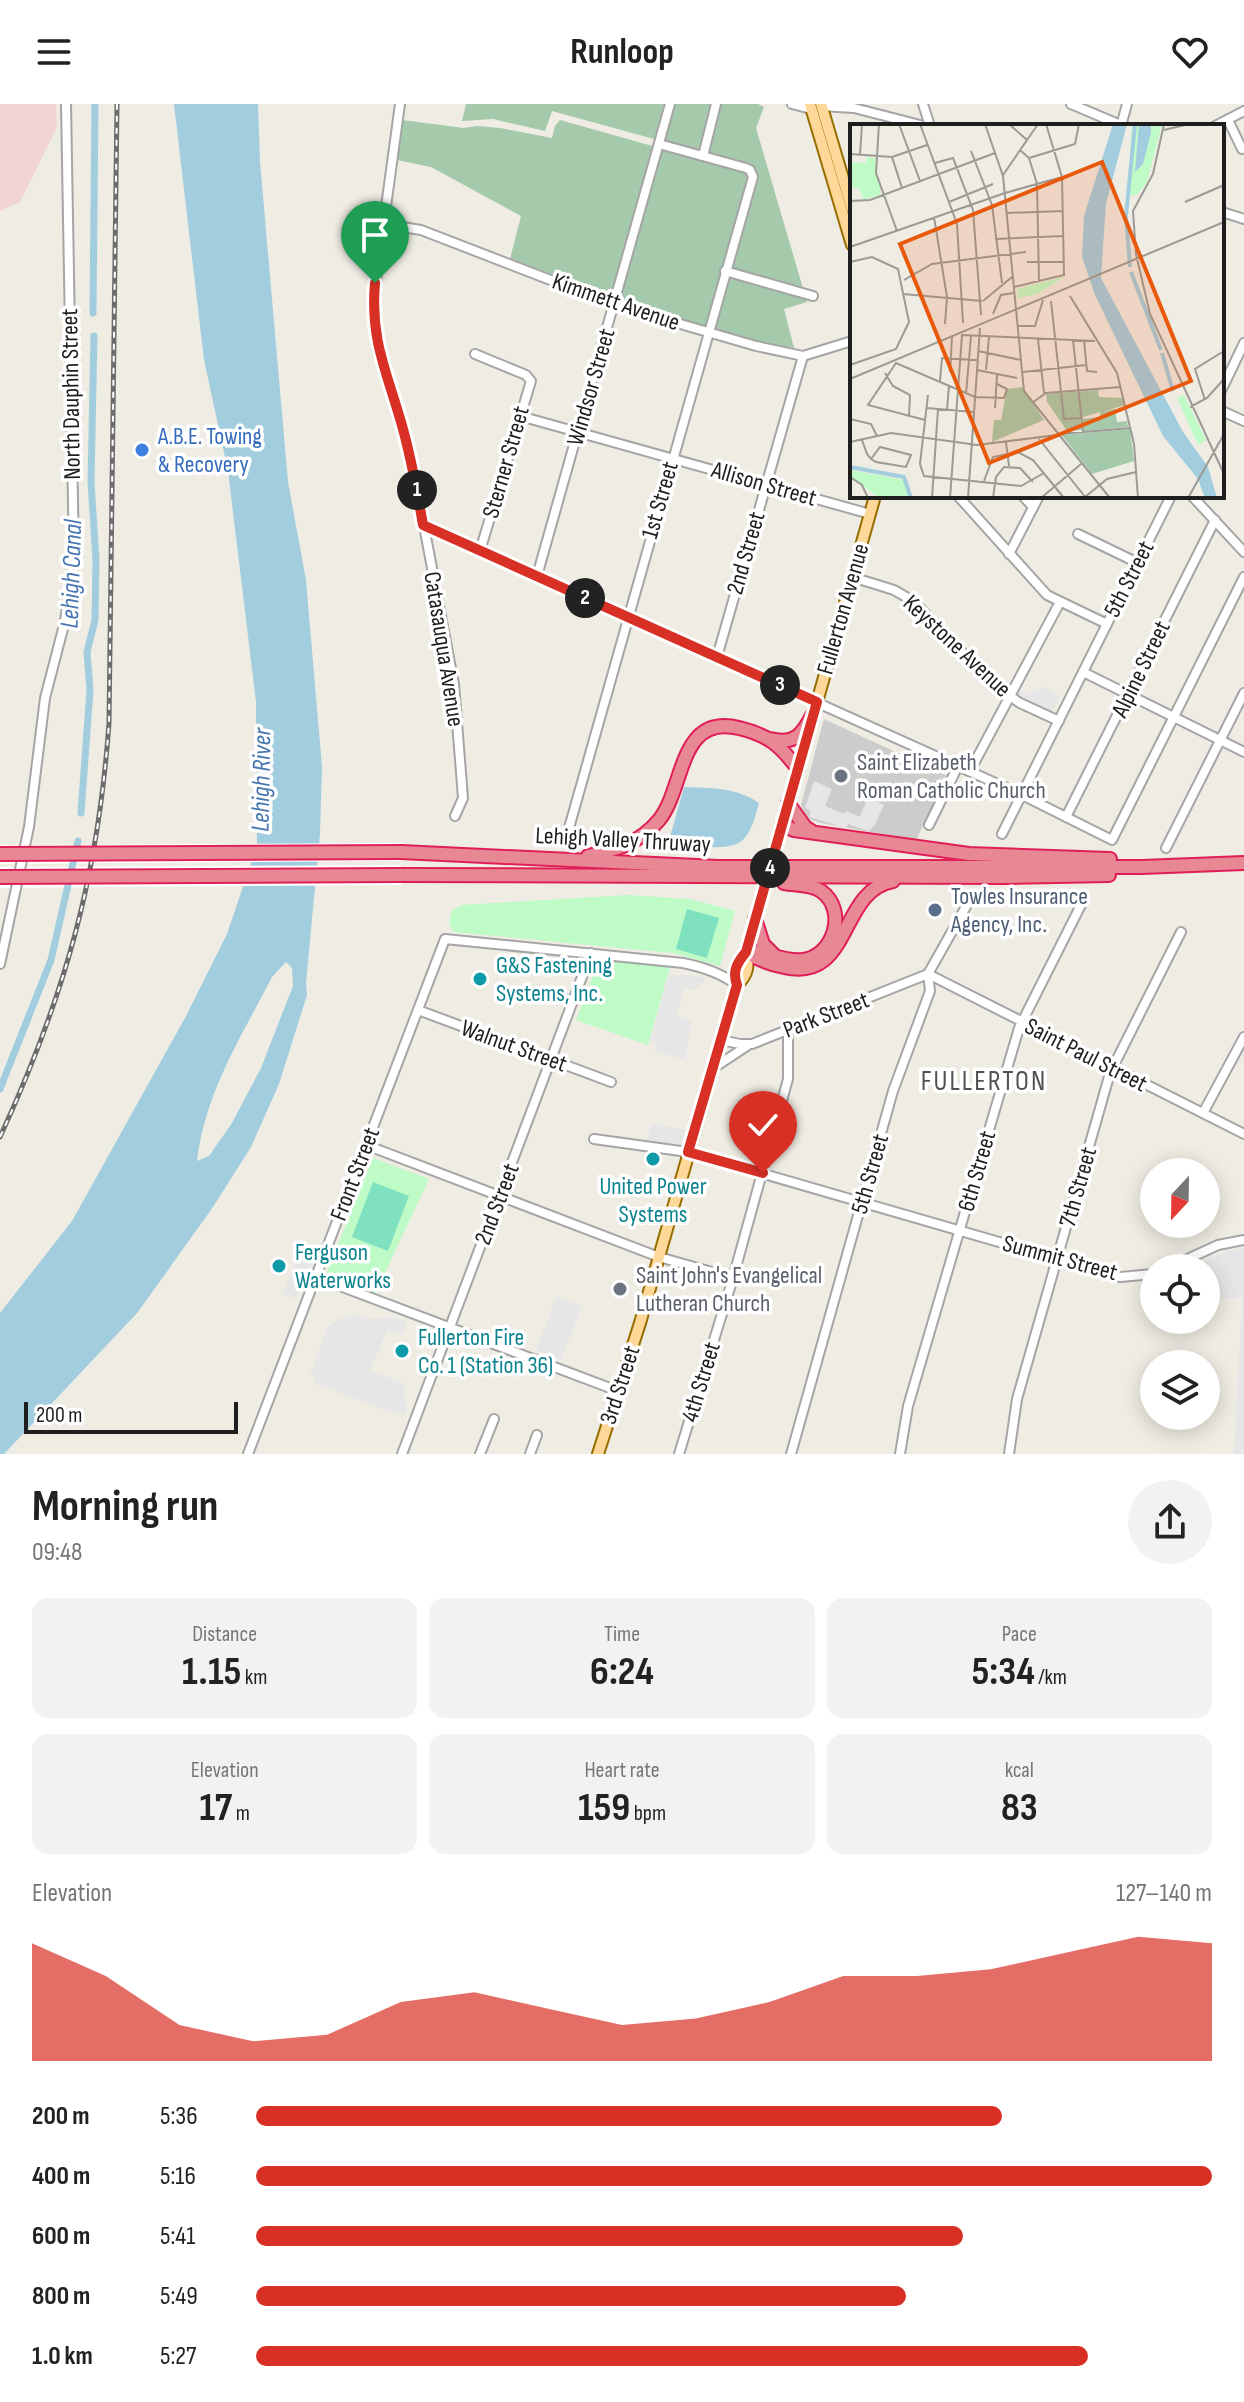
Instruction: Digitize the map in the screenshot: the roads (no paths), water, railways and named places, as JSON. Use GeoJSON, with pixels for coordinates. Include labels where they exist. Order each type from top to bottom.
{"type":"FeatureCollection","features":[{"type":"Feature","properties":{"kind":"highway"},"geometry":{"type":"LineString","coordinates":[[769,739],[784,741],[803,733],[815,708]]}},
{"type":"Feature","properties":{"kind":"highway"},"geometry":{"type":"LineString","coordinates":[[576,860],[625,846],[651,829],[669,804],[689,746],[714,728],[732,726],[769,739],[779,745],[798,769]]}},
{"type":"Feature","properties":{"kind":"highway"},"geometry":{"type":"LineString","coordinates":[[788,803],[805,827],[814,833]]}},
{"type":"Feature","properties":{"kind":"highway"},"geometry":{"type":"LineString","coordinates":[[782,825],[794,830],[969,854],[1221,864]]}},
{"type":"Feature","properties":{"kind":"highway","name":"Lehigh Valley Thruway"},"geometry":{"type":"LineString","coordinates":[[0,854],[401,852],[718,867],[1142,867],[1244,863]]}},
{"type":"Feature","properties":{"kind":"highway","name":"Lehigh Valley Thruway"},"geometry":{"type":"LineString","coordinates":[[0,877],[1008,877],[1244,872]]}},
{"type":"Feature","properties":{"kind":"highway"},"geometry":{"type":"LineString","coordinates":[[709,876],[812,886],[826,895],[834,909],[832,938],[827,947],[814,957],[804,960],[746,952]]}},
{"type":"Feature","properties":{"kind":"highway"},"geometry":{"type":"LineString","coordinates":[[746,952],[759,960],[787,968],[812,967],[833,952],[864,898],[880,885],[891,881],[1008,877]]}},
{"type":"Feature","properties":{"kind":"highway"},"geometry":{"type":"LineString","coordinates":[[755,919],[764,945],[776,956]]}},
{"type":"Feature","properties":{"kind":"main road"},"geometry":{"type":"LineString","coordinates":[[816,106],[850,203]]}},
{"type":"Feature","properties":{"kind":"main road"},"geometry":{"type":"LineString","coordinates":[[816,106],[850,237]]}},
{"type":"Feature","properties":{"kind":"main road","name":"Fullerton Avenue"},"geometry":{"type":"LineString","coordinates":[[721,1040],[737,985],[745,978],[748,965],[746,952],[874,498]]}},
{"type":"Feature","properties":{"kind":"main road","name":"3rd Street"},"geometry":{"type":"LineString","coordinates":[[598,1454],[721,1040]]}},
{"type":"Feature","properties":{"kind":"street","name":"North Dauphin Street"},"geometry":{"type":"LineString","coordinates":[[0,964],[29,827],[45,698],[65,621],[74,559],[66,104]]}},
{"type":"Feature","properties":{"kind":"street","name":"Catasauqua Avenue"},"geometry":{"type":"LineString","coordinates":[[400,104],[373,305],[375,336],[413,468],[456,698],[463,798],[455,816]]}},
{"type":"Feature","properties":{"kind":"street","name":"Windsor Street"},"geometry":{"type":"LineString","coordinates":[[537,576],[670,104]]}},
{"type":"Feature","properties":{"kind":"street"},"geometry":{"type":"LineString","coordinates":[[659,144],[703,156],[716,104]]}},
{"type":"Feature","properties":{"kind":"street"},"geometry":{"type":"LineString","coordinates":[[792,104],[854,108],[919,124]]}},
{"type":"Feature","properties":{"kind":"street"},"geometry":{"type":"LineString","coordinates":[[923,104],[927,124]]}},
{"type":"Feature","properties":{"kind":"street"},"geometry":{"type":"LineString","coordinates":[[1071,104],[1117,124]]}},
{"type":"Feature","properties":{"kind":"street"},"geometry":{"type":"LineString","coordinates":[[1122,124],[1127,104]]}},
{"type":"Feature","properties":{"kind":"street"},"geometry":{"type":"LineString","coordinates":[[1219,124],[1244,111]]}},
{"type":"Feature","properties":{"kind":"street"},"geometry":{"type":"LineString","coordinates":[[1228,120],[1242,149]]}},
{"type":"Feature","properties":{"kind":"street","name":"1st Street"},"geometry":{"type":"LineString","coordinates":[[569,828],[753,173],[746,168],[703,156]]}},
{"type":"Feature","properties":{"kind":"street"},"geometry":{"type":"LineString","coordinates":[[1224,213],[1244,219]]}},
{"type":"Feature","properties":{"kind":"street","name":"Kimmett Avenue"},"geometry":{"type":"LineString","coordinates":[[383,224],[421,230],[615,305],[803,356]]}},
{"type":"Feature","properties":{"kind":"street"},"geometry":{"type":"LineString","coordinates":[[725,271],[813,296]]}},
{"type":"Feature","properties":{"kind":"street"},"geometry":{"type":"LineString","coordinates":[[803,356],[850,342]]}},
{"type":"Feature","properties":{"kind":"street"},"geometry":{"type":"LineString","coordinates":[[1224,385],[1244,343]]}},
{"type":"Feature","properties":{"kind":"street","name":"Sterner Street"},"geometry":{"type":"LineString","coordinates":[[475,354],[526,375],[531,381],[480,551]]}},
{"type":"Feature","properties":{"kind":"street","name":"2nd Street"},"geometry":{"type":"LineString","coordinates":[[717,657],[803,356]]}},
{"type":"Feature","properties":{"kind":"street"},"geometry":{"type":"LineString","coordinates":[[1224,412],[1244,421]]}},
{"type":"Feature","properties":{"kind":"street","name":"Allison Street"},"geometry":{"type":"LineString","coordinates":[[520,416],[870,514]]}},
{"type":"Feature","properties":{"kind":"street"},"geometry":{"type":"LineString","coordinates":[[960,498],[1047,595],[1107,624]]}},
{"type":"Feature","properties":{"kind":"street"},"geometry":{"type":"LineString","coordinates":[[1025,498],[1033,507]]}},
{"type":"Feature","properties":{"kind":"street"},"geometry":{"type":"LineString","coordinates":[[1009,554],[1038,498]]}},
{"type":"Feature","properties":{"kind":"street","name":"5th Street"},"geometry":{"type":"LineString","coordinates":[[1002,834],[1170,498]]}},
{"type":"Feature","properties":{"kind":"street"},"geometry":{"type":"LineString","coordinates":[[1194,498],[1244,552]]}},
{"type":"Feature","properties":{"kind":"street","name":"Alpine Street"},"geometry":{"type":"LineString","coordinates":[[1066,817],[1215,520]]}},
{"type":"Feature","properties":{"kind":"street"},"geometry":{"type":"LineString","coordinates":[[423,525],[717,657],[815,708],[970,771],[1112,840],[1244,577]]}},
{"type":"Feature","properties":{"kind":"street"},"geometry":{"type":"LineString","coordinates":[[1078,534],[1138,563]]}},
{"type":"Feature","properties":{"kind":"street","name":"Keystone Avenue"},"geometry":{"type":"LineString","coordinates":[[852,577],[894,590],[913,601],[978,671],[1008,696],[1059,721]]}},
{"type":"Feature","properties":{"kind":"street"},"geometry":{"type":"LineString","coordinates":[[970,771],[1060,602]]}},
{"type":"Feature","properties":{"kind":"street"},"geometry":{"type":"LineString","coordinates":[[1083,672],[1244,752]]}},
{"type":"Feature","properties":{"kind":"street"},"geometry":{"type":"LineString","coordinates":[[1166,848],[1244,693]]}},
{"type":"Feature","properties":{"kind":"street"},"geometry":{"type":"LineString","coordinates":[[929,825],[958,766]]}},
{"type":"Feature","properties":{"kind":"street","name":"6th Street"},"geometry":{"type":"LineString","coordinates":[[900,1454],[908,1406],[1022,1023],[1084,899]]}},
{"type":"Feature","properties":{"kind":"street","name":"5th Street"},"geometry":{"type":"LineString","coordinates":[[791,1454],[893,1091],[930,991],[928,974],[968,903]]}},
{"type":"Feature","properties":{"kind":"street","name":"7th Street"},"geometry":{"type":"LineString","coordinates":[[1009,1454],[1017,1399],[1112,1068],[1181,932]]}},
{"type":"Feature","properties":{"kind":"street","name":"Front Street"},"geometry":{"type":"LineString","coordinates":[[248,1454],[445,939],[591,953]]}},
{"type":"Feature","properties":{"kind":"street"},"geometry":{"type":"LineString","coordinates":[[591,953],[692,964],[728,978],[737,985]]}},
{"type":"Feature","properties":{"kind":"street","name":"2nd Street"},"geometry":{"type":"LineString","coordinates":[[402,1454],[591,953]]}},
{"type":"Feature","properties":{"kind":"street","name":"Saint Paul Street"},"geometry":{"type":"LineString","coordinates":[[928,974],[1244,1134]]}},
{"type":"Feature","properties":{"kind":"street","name":"Park Street"},"geometry":{"type":"LineString","coordinates":[[721,1040],[752,1044],[928,974]]}},
{"type":"Feature","properties":{"kind":"street","name":"Walnut Street"},"geometry":{"type":"LineString","coordinates":[[418,1010],[611,1082]]}},
{"type":"Feature","properties":{"kind":"street","name":"4th Street"},"geometry":{"type":"LineString","coordinates":[[679,1454],[733,1278],[788,1079],[788,1030]]}},
{"type":"Feature","properties":{"kind":"street"},"geometry":{"type":"LineString","coordinates":[[1203,1113],[1244,1037]]}},
{"type":"Feature","properties":{"kind":"street"},"geometry":{"type":"LineString","coordinates":[[712,1070],[752,1044]]}},
{"type":"Feature","properties":{"kind":"street","name":"Summit Street"},"geometry":{"type":"LineString","coordinates":[[594,1139],[688,1152],[1120,1277],[1140,1275]]}},
{"type":"Feature","properties":{"kind":"street"},"geometry":{"type":"LineString","coordinates":[[366,1145],[659,1257],[733,1278]]}},
{"type":"Feature","properties":{"kind":"street"},"geometry":{"type":"LineString","coordinates":[[1198,1254],[1218,1245],[1244,1240]]}},
{"type":"Feature","properties":{"kind":"street"},"geometry":{"type":"LineString","coordinates":[[316,1277],[618,1391]]}},
{"type":"Feature","properties":{"kind":"street"},"geometry":{"type":"LineString","coordinates":[[480,1454],[494,1419]]}},
{"type":"Feature","properties":{"kind":"street"},"geometry":{"type":"LineString","coordinates":[[530,1454],[537,1435]]}},
{"type":"Feature","properties":{"kind":"water","name":"Lehigh River"},"geometry":{"type":"Polygon","coordinates":[[[174,104],[258,104],[260,162],[288,482],[306,580],[322,767],[320,834],[307,995],[279,1084],[251,1147],[213,1207],[138,1312],[4,1454],[0,1454],[0,1313],[72,1221],[185,1018],[227,934],[257,845],[256,702],[228,471],[204,360],[174,104]],[[286,962],[272,977],[237,1044],[208,1112],[197,1161],[209,1156],[232,1123],[261,1068],[293,986],[292,968],[286,962]]]}},
{"type":"Feature","properties":{"kind":"water"},"geometry":{"type":"Polygon","coordinates":[[[684,787],[732,791],[759,803],[744,839],[720,847],[674,843],[670,837],[684,787]]]}},
{"type":"Feature","properties":{"kind":"waterway","name":"Lehigh Canal"},"geometry":{"type":"LineString","coordinates":[[93,313],[95,104]]}},
{"type":"Feature","properties":{"kind":"waterway","name":"Lehigh Canal"},"geometry":{"type":"LineString","coordinates":[[81,813],[90,690],[87,652],[95,620],[96,560],[91,482],[94,336]]}},
{"type":"Feature","properties":{"kind":"waterway","name":"Lehigh Canal"},"geometry":{"type":"LineString","coordinates":[[0,1089],[51,960],[78,841]]}},
{"type":"Feature","properties":{"kind":"railway"},"geometry":{"type":"LineString","coordinates":[[0,1137],[43,1035],[75,935],[87,885],[104,780],[109,723],[117,104]]}},
{"type":"Feature","properties":{"kind":"place","name":"A.B.E. Towing & Recovery"},"geometry":{"type":"Point","coordinates":[142,450]}},
{"type":"Feature","properties":{"kind":"place","name":"Saint Elizabeth Roman Catholic Church"},"geometry":{"type":"Point","coordinates":[841,776]}},
{"type":"Feature","properties":{"kind":"place","name":"Towles Insurance Agency, Inc."},"geometry":{"type":"Point","coordinates":[935,910]}},
{"type":"Feature","properties":{"kind":"place","name":"G&S Fastening Systems, Inc."},"geometry":{"type":"Point","coordinates":[480,979]}},
{"type":"Feature","properties":{"kind":"place","name":"United Power Systems"},"geometry":{"type":"Point","coordinates":[653,1159]}},
{"type":"Feature","properties":{"kind":"place","name":"Ferguson Waterworks"},"geometry":{"type":"Point","coordinates":[279,1266]}},
{"type":"Feature","properties":{"kind":"place","name":"Saint John's Evangelical Lutheran Church"},"geometry":{"type":"Point","coordinates":[620,1289]}},
{"type":"Feature","properties":{"kind":"place","name":"Fullerton Fire Co. 1 (Station 36)"},"geometry":{"type":"Point","coordinates":[402,1351]}},
{"type":"Feature","properties":{"kind":"district","name":"FULLERTON"},"geometry":{"type":"Point","coordinates":[984,1081]}}]}
